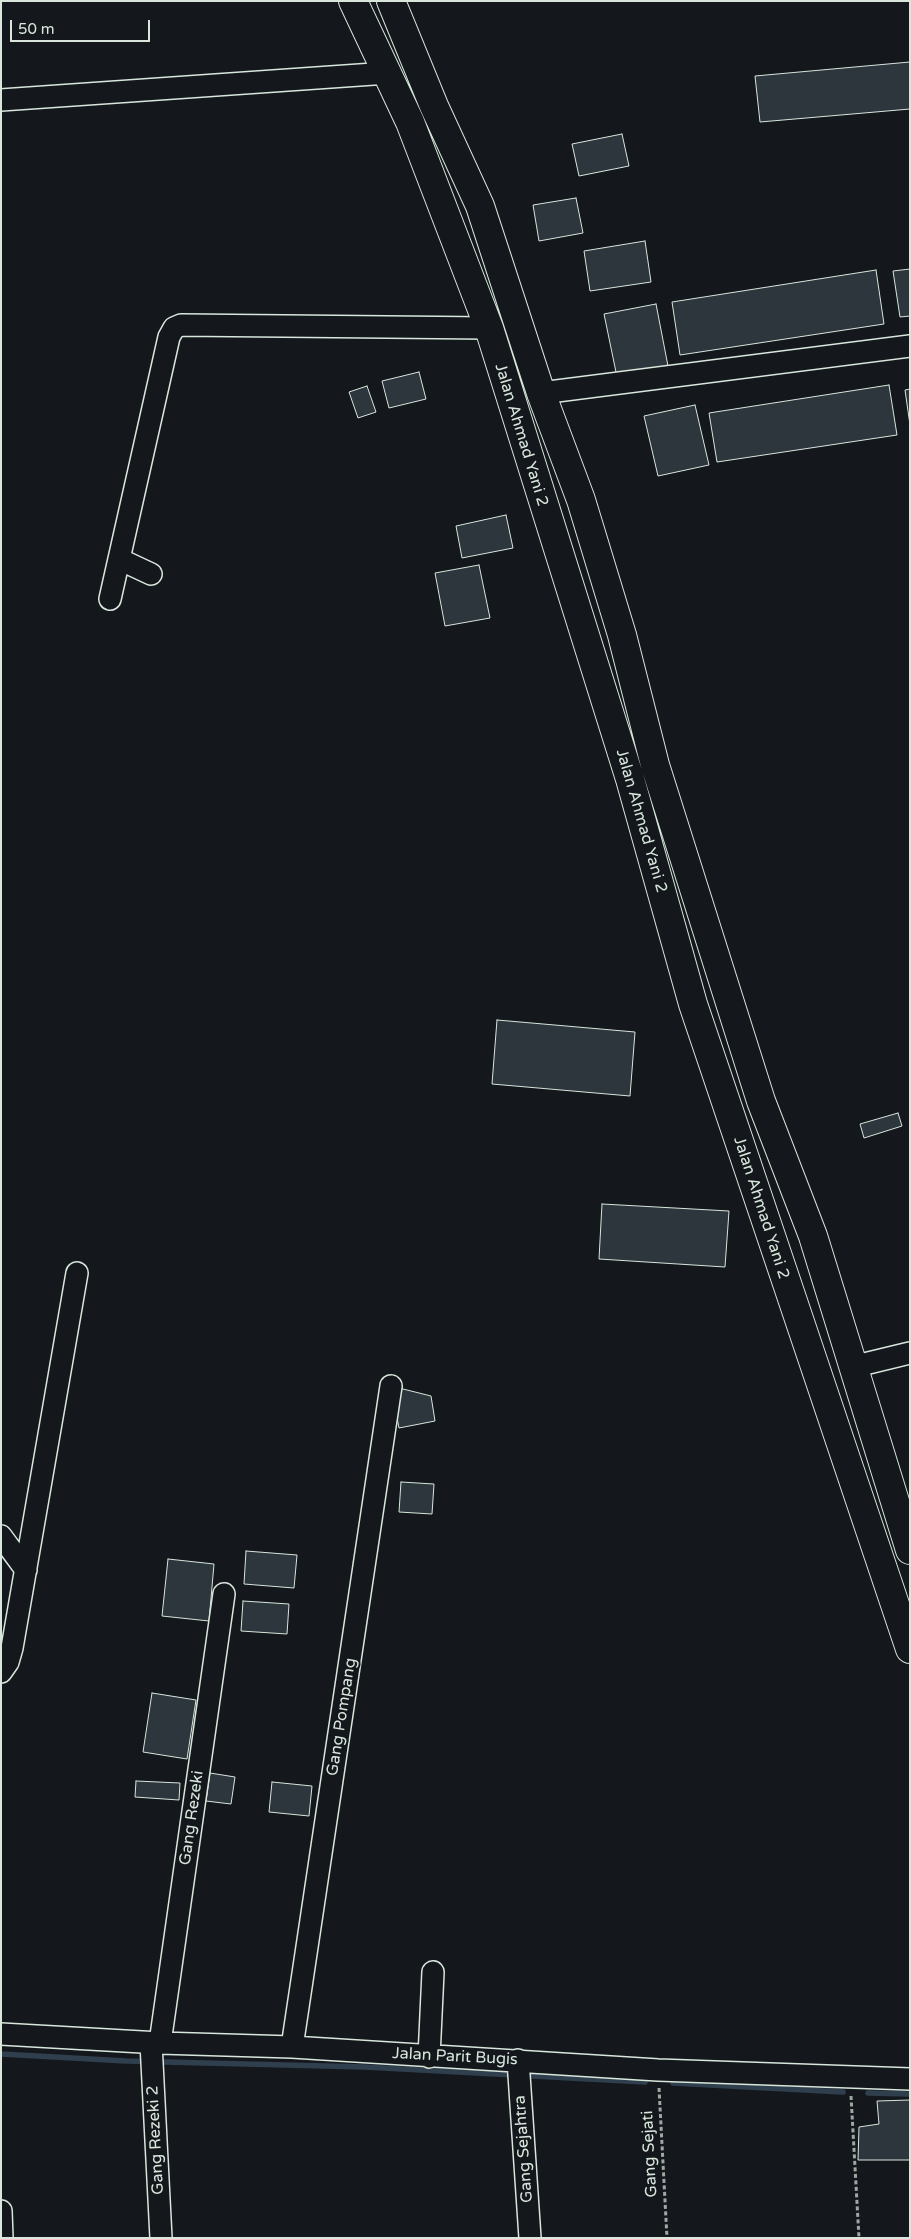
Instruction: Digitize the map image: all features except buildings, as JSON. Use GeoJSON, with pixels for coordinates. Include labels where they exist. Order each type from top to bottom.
{"type":"FeatureCollection","features":[{"type":"Feature","properties":{"kind":"highway","name":"Jalan Ahmad Yani 2"},"geometry":{"type":"LineString","coordinates":[[354,1],[410,122],[489,328],[630,779],[693,1004],[910,1649]]}},
{"type":"Feature","properties":{"kind":"highway","name":"Jalan Ahmad Yani 2"},"geometry":{"type":"LineString","coordinates":[[391,1],[434,106],[480,206],[541,393],[580,500],[622,634],[655,765],[761,1101],[813,1236],[910,1550]]}},
{"type":"Feature","properties":{"kind":"street"},"geometry":{"type":"LineString","coordinates":[[1,100],[388,73]]}},
{"type":"Feature","properties":{"kind":"street"},"geometry":{"type":"LineString","coordinates":[[110,599],[169,337],[174,328],[181,325],[270,325],[489,328]]}},
{"type":"Feature","properties":{"kind":"street"},"geometry":{"type":"LineString","coordinates":[[541,393],[910,346]]}},
{"type":"Feature","properties":{"kind":"street"},"geometry":{"type":"LineString","coordinates":[[119,559],[151,574]]}},
{"type":"Feature","properties":{"kind":"street"},"geometry":{"type":"LineString","coordinates":[[1,1672],[8,1662],[12,1648],[77,1273]]}},
{"type":"Feature","properties":{"kind":"street"},"geometry":{"type":"LineString","coordinates":[[852,1367],[910,1353]]}},
{"type":"Feature","properties":{"kind":"street","name":"Gang Pompang"},"geometry":{"type":"LineString","coordinates":[[292,2047],[391,1386]]}},
{"type":"Feature","properties":{"kind":"street"},"geometry":{"type":"LineString","coordinates":[[1,1536],[26,1570]]}},
{"type":"Feature","properties":{"kind":"street","name":"Gang Rezeki"},"geometry":{"type":"LineString","coordinates":[[155,2043],[224,1594]]}},
{"type":"Feature","properties":{"kind":"street"},"geometry":{"type":"LineString","coordinates":[[429,2057],[433,1972]]}},
{"type":"Feature","properties":{"kind":"street","name":"Jalan Parit Bugis"},"geometry":{"type":"LineString","coordinates":[[1,2034],[155,2043],[292,2047],[658,2070],[910,2079]]}},
{"type":"Feature","properties":{"kind":"street","name":"Gang Rezeki 2"},"geometry":{"type":"LineString","coordinates":[[155,2043],[161,2238]]}},
{"type":"Feature","properties":{"kind":"street","name":"Gang Sejahtra"},"geometry":{"type":"LineString","coordinates":[[518,2060],[530,2238]]}},
{"type":"Feature","properties":{"kind":"street"},"geometry":{"type":"LineString","coordinates":[[1,2212],[2,2238]]}},
{"type":"Feature","properties":{"kind":"path","name":"Gang Sejati"},"geometry":{"type":"LineString","coordinates":[[658,2070],[667,2238]]}},
{"type":"Feature","properties":{"kind":"path"},"geometry":{"type":"LineString","coordinates":[[850,2078],[859,2238]]}},
{"type":"Feature","properties":{"kind":"waterway"},"geometry":{"type":"LineString","coordinates":[[1,2054],[126,2061],[365,2067],[645,2082]]}},
{"type":"Feature","properties":{"kind":"waterway"},"geometry":{"type":"LineString","coordinates":[[673,2083],[843,2092]]}},
{"type":"Feature","properties":{"kind":"waterway"},"geometry":{"type":"LineString","coordinates":[[868,2093],[910,2094]]}}]}
